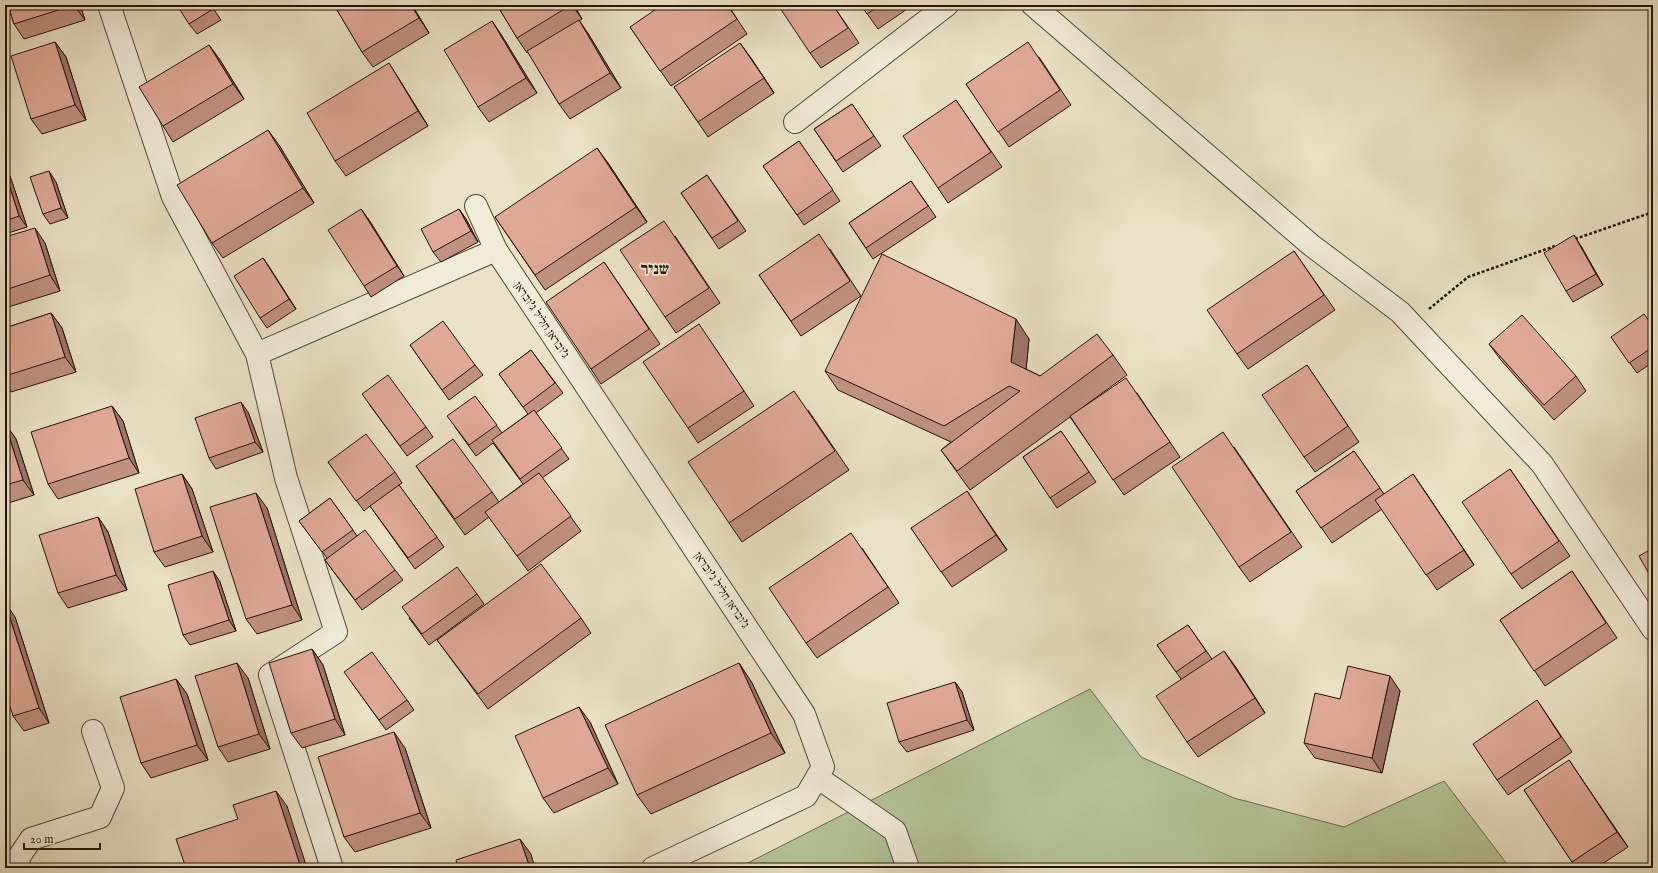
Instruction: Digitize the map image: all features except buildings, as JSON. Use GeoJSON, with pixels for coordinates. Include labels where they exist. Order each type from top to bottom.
{"type":"FeatureCollection","features":[{"type":"Feature","properties":{"kind":"street"},"geometry":{"type":"LineString","coordinates":[[109,5],[173,197],[257,354],[286,478],[336,632],[270,675],[332,868]]}},
{"type":"Feature","properties":{"kind":"street"},"geometry":{"type":"LineString","coordinates":[[795,122],[947,5]]}},
{"type":"Feature","properties":{"kind":"street"},"geometry":{"type":"LineString","coordinates":[[1033,5],[1311,245],[1400,312],[1412,324],[1542,464],[1653,629]]}},
{"type":"Feature","properties":{"kind":"street"},"geometry":{"type":"LineString","coordinates":[[257,354],[496,250],[476,206]]}},
{"type":"Feature","properties":{"kind":"street","name":"ג'ובראן חליל ג'ובראן"},"geometry":{"type":"LineString","coordinates":[[496,250],[804,714],[823,767],[806,796],[653,868]]}},
{"type":"Feature","properties":{"kind":"street"},"geometry":{"type":"LineString","coordinates":[[20,868],[17,860],[31,839],[100,817],[113,788],[94,731]]}},
{"type":"Feature","properties":{"kind":"street"},"geometry":{"type":"LineString","coordinates":[[817,777],[895,831],[908,868]]}},
{"type":"Feature","properties":{"kind":"path"},"geometry":{"type":"LineString","coordinates":[[1572,241],[1653,212]]}},
{"type":"Feature","properties":{"kind":"path"},"geometry":{"type":"LineString","coordinates":[[1412,324],[1468,277],[1557,246]]}},
{"type":"Feature","properties":{"kind":"green space"},"geometry":{"type":"Polygon","coordinates":[[[1090,689],[1141,757],[1234,798],[1344,827],[1444,781],[1510,868],[738,868],[1090,689]]]}},
{"type":"Feature","properties":{"kind":"district","name":"שניר"},"geometry":{"type":"Point","coordinates":[655,268]}}]}
